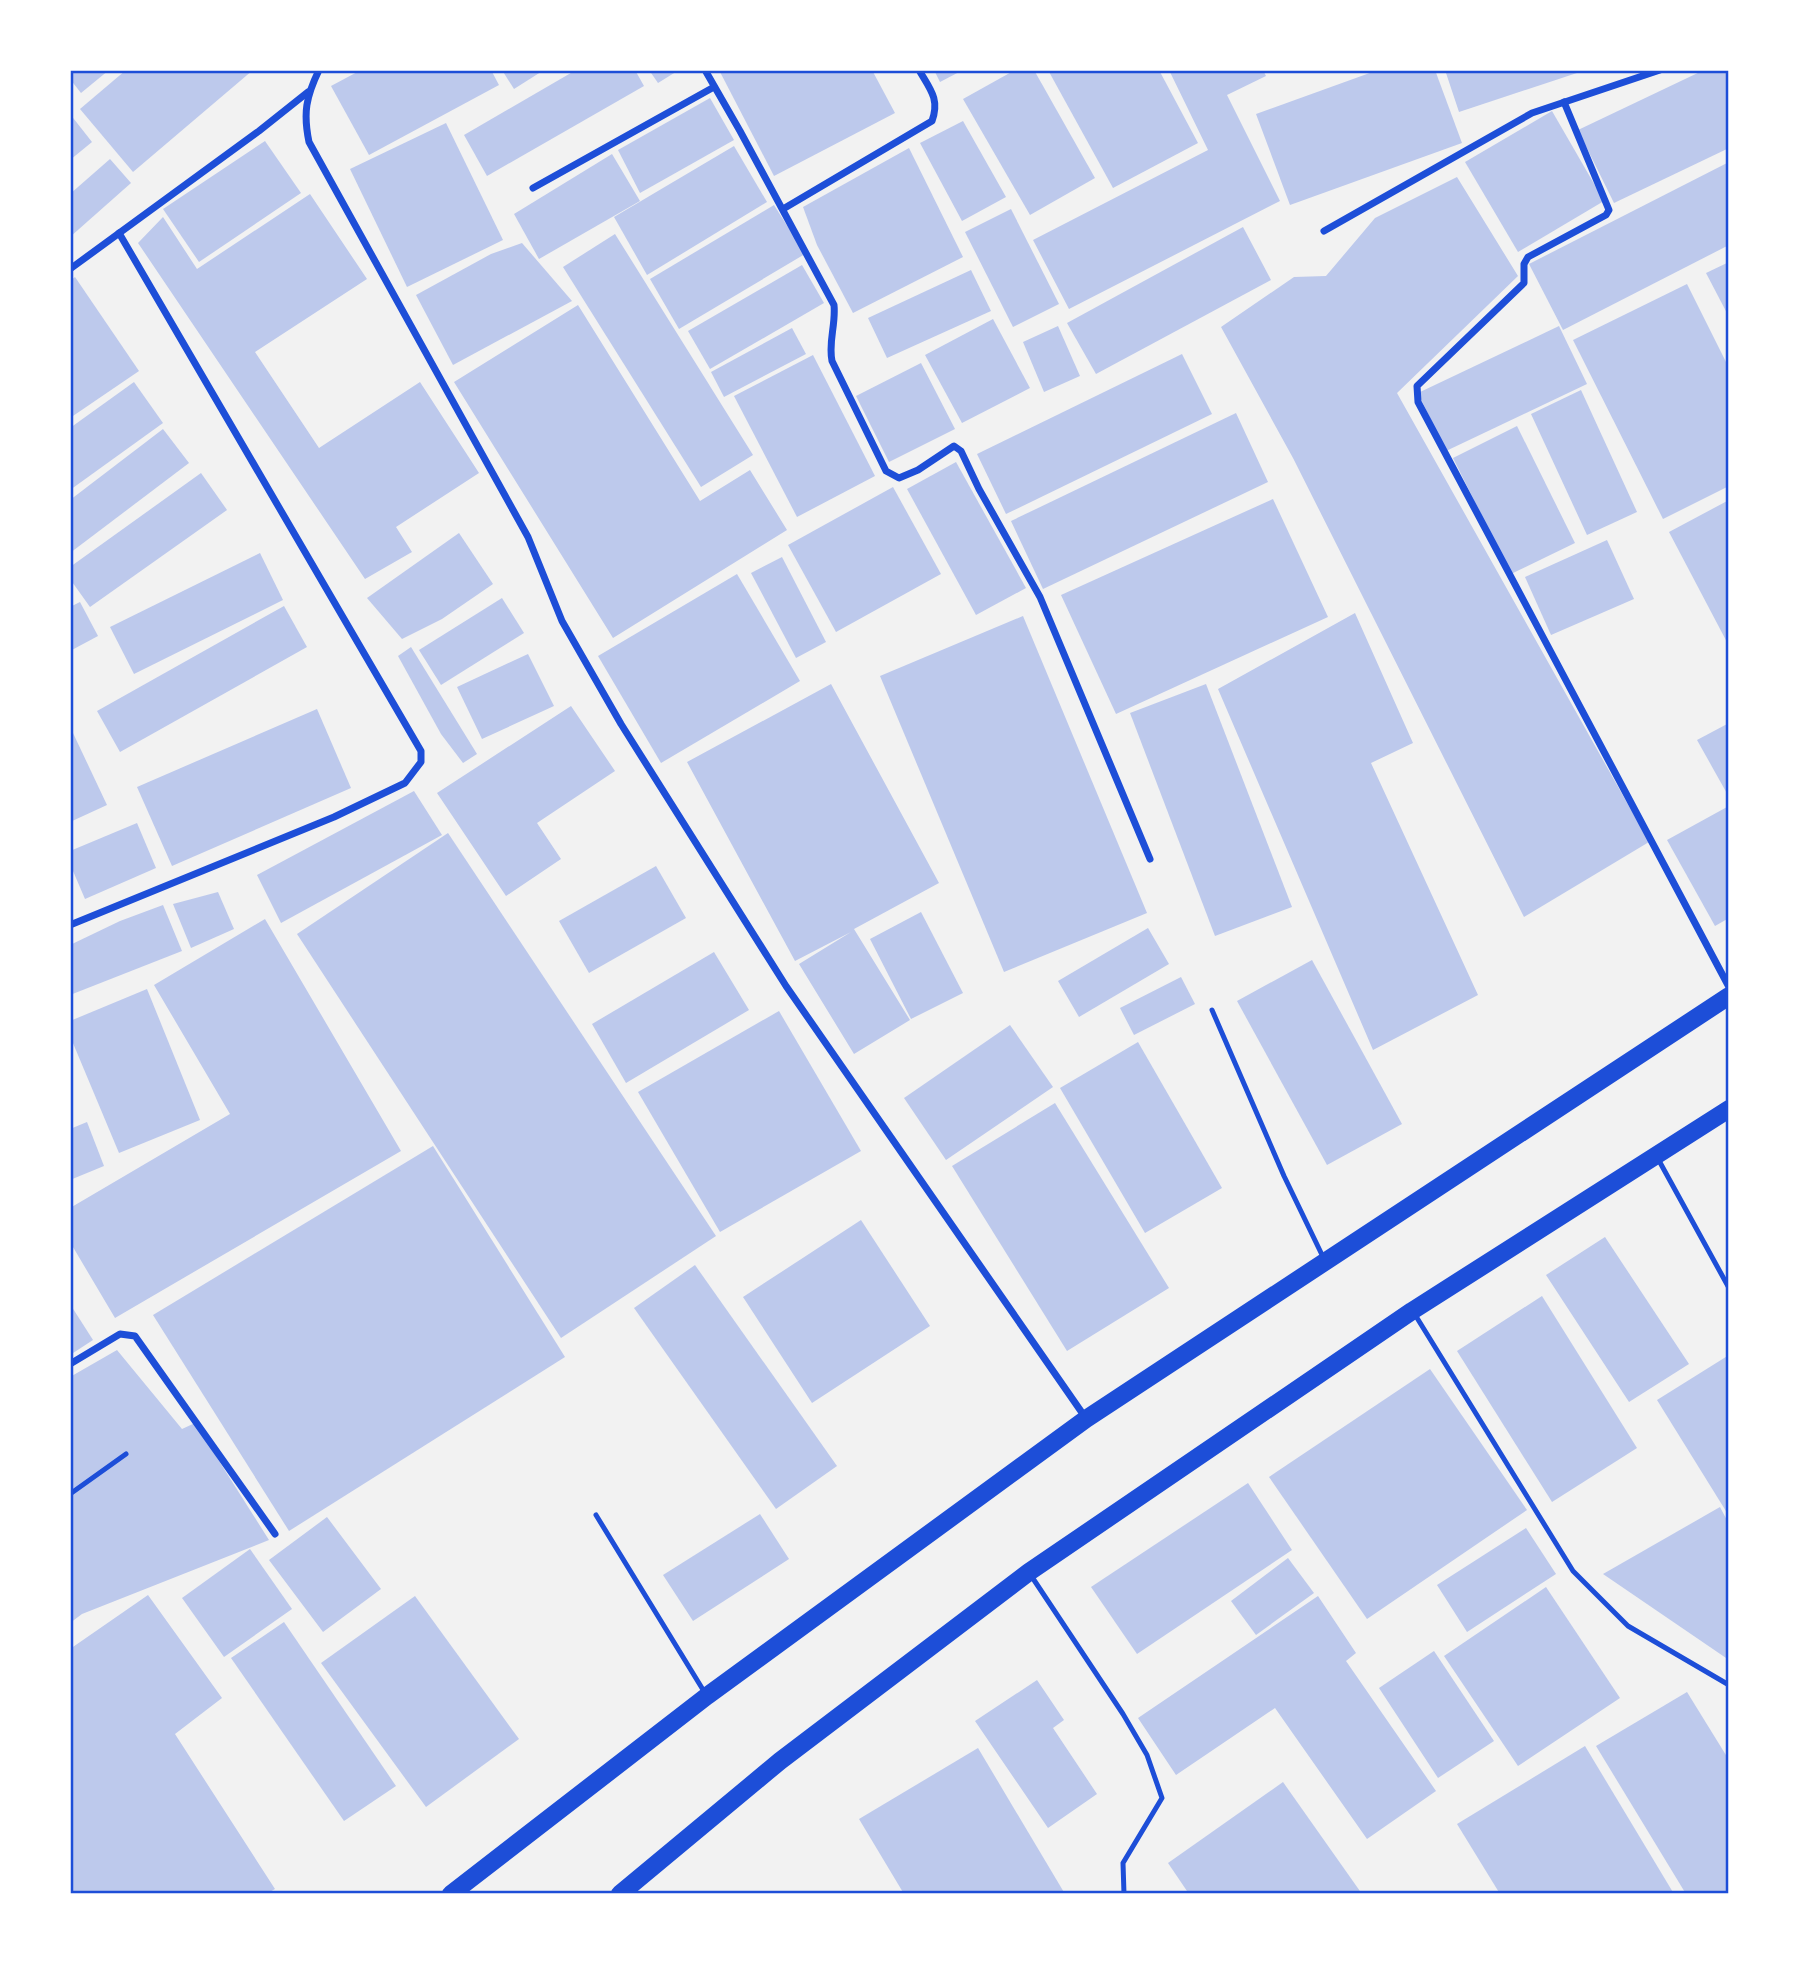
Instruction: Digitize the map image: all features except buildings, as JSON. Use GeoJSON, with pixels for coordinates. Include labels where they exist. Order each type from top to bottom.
{"type":"FeatureCollection","features":[{"type":"Feature","properties":{"kind":"main road"},"geometry":{"type":"LineString","coordinates":[[451,1894],[707,1696],[1086,1419],[1729,996]]}},
{"type":"Feature","properties":{"kind":"main road"},"geometry":{"type":"LineString","coordinates":[[620,1894],[780,1761],[1029,1572],[1412,1311],[1729,1109]]}},
{"type":"Feature","properties":{"kind":"street"},"geometry":{"type":"LineString","coordinates":[[319,70],[308,92],[305,120],[309,142],[528,537],[562,621],[621,724],[786,986],[1086,1419]]}},
{"type":"Feature","properties":{"kind":"street"},"geometry":{"type":"LineString","coordinates":[[705,70],[834,305],[836,317],[829,350],[832,361],[886,471],[899,478],[918,470],[954,446],[961,451],[979,489],[1040,597],[1150,859]]}},
{"type":"Feature","properties":{"kind":"street"},"geometry":{"type":"LineString","coordinates":[[783,209],[932,121],[936,108],[933,95],[919,70]]}},
{"type":"Feature","properties":{"kind":"street"},"geometry":{"type":"LineString","coordinates":[[1324,231],[1532,113],[1660,70]]}},
{"type":"Feature","properties":{"kind":"street"},"geometry":{"type":"LineString","coordinates":[[533,188],[715,87]]}},
{"type":"Feature","properties":{"kind":"street"},"geometry":{"type":"LineString","coordinates":[[70,269],[308,92]]}},
{"type":"Feature","properties":{"kind":"street"},"geometry":{"type":"LineString","coordinates":[[1564,102],[1609,210],[1606,215],[1528,257],[1524,264],[1524,283],[1418,386],[1418,402],[1729,987]]}},
{"type":"Feature","properties":{"kind":"street"},"geometry":{"type":"LineString","coordinates":[[70,925],[334,817],[405,783],[421,762],[421,751],[119,233]]}},
{"type":"Feature","properties":{"kind":"street"},"geometry":{"type":"LineString","coordinates":[[70,1364],[120,1334],[135,1336],[275,1534]]}},
{"type":"Feature","properties":{"kind":"lane"},"geometry":{"type":"LineString","coordinates":[[1212,1010],[1284,1176],[1325,1262]]}},
{"type":"Feature","properties":{"kind":"lane"},"geometry":{"type":"LineString","coordinates":[[1655,1154],[1729,1288]]}},
{"type":"Feature","properties":{"kind":"lane"},"geometry":{"type":"LineString","coordinates":[[1412,1311],[1573,1572],[1628,1626],[1729,1685]]}},
{"type":"Feature","properties":{"kind":"lane"},"geometry":{"type":"LineString","coordinates":[[70,1494],[126,1454]]}},
{"type":"Feature","properties":{"kind":"lane"},"geometry":{"type":"LineString","coordinates":[[596,1515],[707,1696]]}},
{"type":"Feature","properties":{"kind":"lane"},"geometry":{"type":"LineString","coordinates":[[1029,1572],[1147,1755],[1162,1798],[1124,1863],[1124,1894]]}}]}
